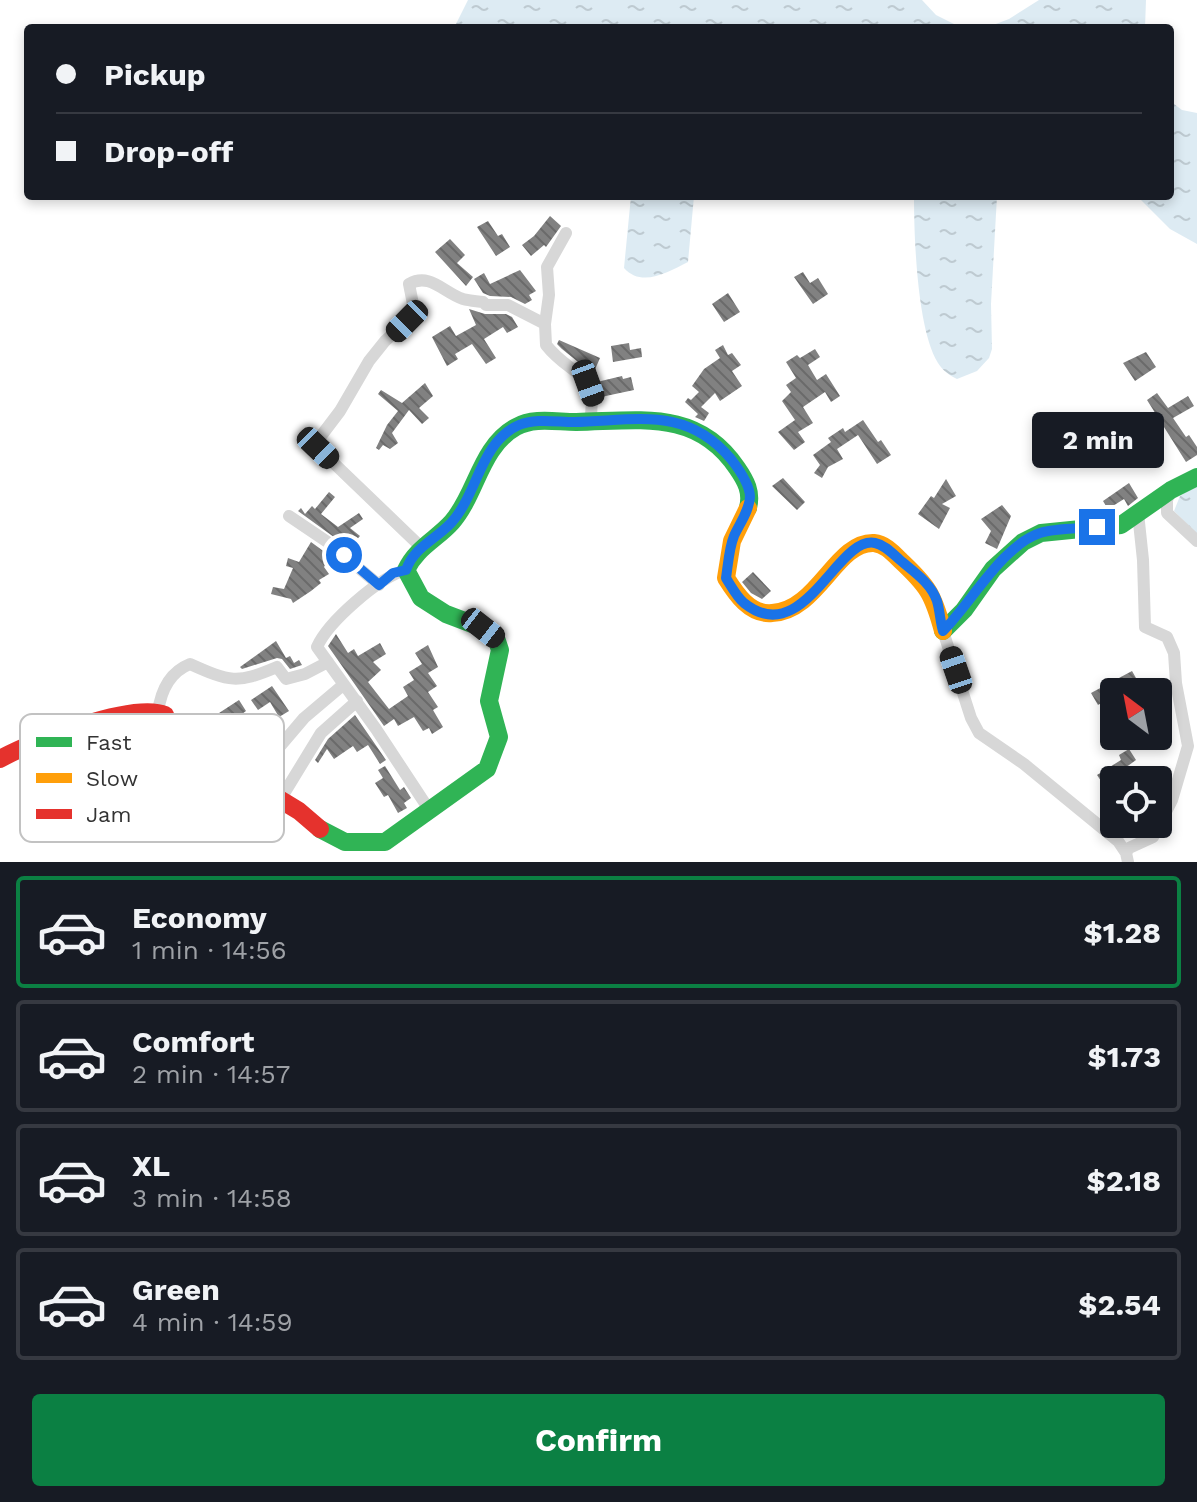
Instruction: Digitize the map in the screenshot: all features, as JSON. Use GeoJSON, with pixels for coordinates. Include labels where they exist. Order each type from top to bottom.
{"type":"FeatureCollection","features":[{"type":"Feature","properties":{"kind":"street"},"geometry":{"type":"LineString","coordinates":[[566,233],[547,267],[546,345],[588,383],[594,398],[590,421]]}},
{"type":"Feature","properties":{"kind":"street"},"geometry":{"type":"LineString","coordinates":[[421,547],[318,448],[318,440],[340,411],[369,361],[407,321],[414,309],[409,284],[412,282],[420,279],[428,281],[462,299],[486,305],[508,305],[545,324]]}},
{"type":"Feature","properties":{"kind":"street"},"geometry":{"type":"LineString","coordinates":[[284,803],[345,842],[385,842],[487,769],[499,737],[489,701],[500,650],[496,638],[483,628],[446,614],[421,598],[406,570],[410,558],[451,523],[470,495],[491,449],[503,435],[521,424],[637,417],[676,422],[700,431],[719,445],[739,469],[750,495],[744,519],[733,538],[726,578],[743,602],[761,612],[772,615],[782,613],[809,597],[848,556],[866,543],[874,542],[885,547],[928,585],[936,597],[943,631],[971,718],[979,733],[1076,805],[1118,841],[1127,857]]}},
{"type":"Feature","properties":{"kind":"street"},"geometry":{"type":"LineString","coordinates":[[943,631],[964,610],[993,569],[1023,542],[1041,533],[1121,525],[1171,490],[1197,477]]}},
{"type":"Feature","properties":{"kind":"street"},"geometry":{"type":"LineString","coordinates":[[1171,490],[1167,513],[1197,541]]}},
{"type":"Feature","properties":{"kind":"street"},"geometry":{"type":"LineString","coordinates":[[1127,857],[1129,848],[1153,837],[1172,800],[1188,746],[1176,683],[1174,653],[1167,637],[1145,627],[1138,513]]}},
{"type":"Feature","properties":{"kind":"street"},"geometry":{"type":"LineString","coordinates":[[289,516],[329,543],[379,585]]}},
{"type":"Feature","properties":{"kind":"street"},"geometry":{"type":"LineString","coordinates":[[406,570],[393,573],[336,621],[317,647],[430,811]]}},
{"type":"Feature","properties":{"kind":"street"},"geometry":{"type":"LineString","coordinates":[[158,712],[160,700],[173,673],[190,664],[237,681],[253,678],[277,667],[286,679],[305,674],[328,662]]}},
{"type":"Feature","properties":{"kind":"street"},"geometry":{"type":"LineString","coordinates":[[284,742],[304,718],[343,685]]}},
{"type":"Feature","properties":{"kind":"street"},"geometry":{"type":"LineString","coordinates":[[284,793],[321,733],[357,701]]}},
{"type":"Feature","properties":{"kind":"street"},"geometry":{"type":"LineString","coordinates":[[144,714],[163,714]]}},
{"type":"Feature","properties":{"kind":"street"},"geometry":{"type":"LineString","coordinates":[[0,759],[20,750]]}},
{"type":"Feature","properties":{"kind":"water"},"geometry":{"type":"Polygon","coordinates":[[[468,0],[922,0],[936,15],[954,24],[456,24],[468,0]]]}},
{"type":"Feature","properties":{"kind":"water"},"geometry":{"type":"Polygon","coordinates":[[[1039,0],[1146,0],[1145,24],[996,24],[1039,0]]]}},
{"type":"Feature","properties":{"kind":"water"},"geometry":{"type":"Polygon","coordinates":[[[1174,104],[1182,110],[1197,113],[1197,244],[1170,229],[1141,200],[1174,200],[1174,104]]]}},
{"type":"Feature","properties":{"kind":"water"},"geometry":{"type":"Polygon","coordinates":[[[631,200],[694,200],[688,262],[664,274],[647,278],[631,274],[624,268],[631,200]]]}},
{"type":"Feature","properties":{"kind":"water"},"geometry":{"type":"Polygon","coordinates":[[[914,200],[997,200],[991,304],[992,349],[989,358],[977,371],[957,379],[938,363],[925,328],[914,200]]]}},
{"type":"Feature","properties":{"kind":"water"},"geometry":{"type":"Polygon","coordinates":[[[1197,485],[1197,534],[1174,511],[1180,496],[1197,485]]]}},
{"type":"Feature","properties":{"kind":"building"},"geometry":{"type":"Polygon","coordinates":[[[550,216],[561,226],[546,247],[544,245],[531,256],[522,245],[550,216]]]}},
{"type":"Feature","properties":{"kind":"building"},"geometry":{"type":"Polygon","coordinates":[[[488,221],[510,247],[496,256],[477,227],[488,221]]]}},
{"type":"Feature","properties":{"kind":"building"},"geometry":{"type":"Polygon","coordinates":[[[450,239],[465,255],[457,263],[473,277],[466,286],[435,252],[450,239]]]}},
{"type":"Feature","properties":{"kind":"building"},"geometry":{"type":"Polygon","coordinates":[[[520,270],[536,291],[529,295],[532,300],[525,304],[511,297],[483,293],[474,279],[484,273],[490,284],[520,270]]]}},
{"type":"Feature","properties":{"kind":"building"},"geometry":{"type":"Polygon","coordinates":[[[803,272],[810,283],[818,278],[828,294],[813,304],[794,277],[803,272]]]}},
{"type":"Feature","properties":{"kind":"building"},"geometry":{"type":"Polygon","coordinates":[[[728,293],[740,312],[724,322],[712,304],[728,293]]]}},
{"type":"Feature","properties":{"kind":"building"},"geometry":{"type":"Polygon","coordinates":[[[469,309],[485,314],[506,314],[518,327],[507,333],[503,327],[484,339],[496,358],[486,364],[472,344],[455,354],[458,359],[447,366],[432,337],[450,326],[456,336],[476,325],[469,309]]]}},
{"type":"Feature","properties":{"kind":"building"},"geometry":{"type":"Polygon","coordinates":[[[559,340],[600,358],[593,374],[557,344],[559,340]]]}},
{"type":"Feature","properties":{"kind":"building"},"geometry":{"type":"Polygon","coordinates":[[[629,343],[630,350],[641,348],[642,357],[613,362],[611,346],[629,343]]]}},
{"type":"Feature","properties":{"kind":"building"},"geometry":{"type":"Polygon","coordinates":[[[723,345],[728,355],[732,353],[741,365],[732,371],[742,386],[720,401],[715,393],[701,407],[709,413],[704,421],[695,417],[698,414],[685,402],[699,392],[692,386],[704,369],[720,358],[715,350],[723,345]]]}},
{"type":"Feature","properties":{"kind":"building"},"geometry":{"type":"Polygon","coordinates":[[[815,349],[820,357],[808,365],[817,380],[826,374],[840,396],[831,402],[825,392],[803,407],[813,423],[798,432],[805,442],[794,450],[778,432],[795,420],[782,401],[791,392],[786,385],[796,378],[786,362],[815,349]]]}},
{"type":"Feature","properties":{"kind":"building"},"geometry":{"type":"Polygon","coordinates":[[[1146,352],[1156,367],[1135,381],[1123,363],[1146,352]]]}},
{"type":"Feature","properties":{"kind":"building"},"geometry":{"type":"Polygon","coordinates":[[[622,376],[623,379],[631,377],[634,390],[601,397],[597,382],[622,376]]]}},
{"type":"Feature","properties":{"kind":"building"},"geometry":{"type":"Polygon","coordinates":[[[425,383],[433,396],[419,408],[429,418],[422,424],[409,410],[392,433],[398,443],[390,449],[383,445],[379,450],[376,448],[398,411],[378,394],[381,390],[402,403],[425,383]]]}},
{"type":"Feature","properties":{"kind":"building"},"geometry":{"type":"Polygon","coordinates":[[[1157,393],[1168,408],[1188,396],[1194,406],[1173,418],[1197,447],[1197,455],[1186,462],[1147,400],[1157,393]]]}},
{"type":"Feature","properties":{"kind":"building"},"geometry":{"type":"Polygon","coordinates":[[[863,420],[891,455],[877,464],[858,435],[837,449],[843,459],[828,467],[822,478],[814,473],[820,465],[813,455],[831,442],[828,438],[843,428],[845,432],[863,420]]]}},
{"type":"Feature","properties":{"kind":"building"},"geometry":{"type":"Polygon","coordinates":[[[783,478],[805,502],[797,510],[772,486],[783,478]]]}},
{"type":"Feature","properties":{"kind":"building"},"geometry":{"type":"Polygon","coordinates":[[[946,479],[956,496],[942,504],[950,508],[939,529],[918,514],[931,496],[934,498],[946,479]]]}},
{"type":"Feature","properties":{"kind":"building"},"geometry":{"type":"Polygon","coordinates":[[[1129,483],[1138,498],[1128,506],[1124,499],[1108,509],[1103,501],[1129,483]]]}},
{"type":"Feature","properties":{"kind":"building"},"geometry":{"type":"Polygon","coordinates":[[[329,492],[335,497],[321,514],[338,527],[359,513],[363,519],[350,528],[360,536],[349,548],[298,511],[301,508],[305,514],[312,506],[315,509],[329,492]]]}},
{"type":"Feature","properties":{"kind":"building"},"geometry":{"type":"Polygon","coordinates":[[[1002,505],[1011,516],[997,549],[985,543],[991,531],[981,519],[1002,505]]]}},
{"type":"Feature","properties":{"kind":"building"},"geometry":{"type":"Polygon","coordinates":[[[311,542],[330,556],[324,567],[329,574],[293,603],[291,599],[271,594],[273,587],[284,589],[293,568],[286,566],[288,558],[299,562],[311,542]]]}},
{"type":"Feature","properties":{"kind":"building"},"geometry":{"type":"Polygon","coordinates":[[[753,572],[771,591],[762,599],[751,593],[742,582],[753,572]]]}},
{"type":"Feature","properties":{"kind":"building"},"geometry":{"type":"Polygon","coordinates":[[[336,634],[348,653],[354,649],[358,656],[380,643],[386,654],[373,662],[381,670],[368,682],[389,709],[408,696],[403,687],[414,680],[409,672],[422,664],[415,653],[428,645],[438,667],[428,673],[437,686],[428,692],[438,707],[433,710],[443,727],[432,734],[429,728],[423,731],[414,717],[398,726],[394,719],[384,726],[328,646],[336,634]]]}},
{"type":"Feature","properties":{"kind":"building"},"geometry":{"type":"Polygon","coordinates":[[[276,641],[286,658],[290,656],[294,663],[299,660],[302,665],[290,669],[282,659],[277,658],[242,669],[240,667],[276,641]]]}},
{"type":"Feature","properties":{"kind":"building"},"geometry":{"type":"Polygon","coordinates":[[[1132,671],[1136,678],[1119,678],[1132,671]]]}},
{"type":"Feature","properties":{"kind":"building"},"geometry":{"type":"Polygon","coordinates":[[[272,686],[289,711],[277,714],[270,702],[258,710],[251,700],[272,686]]]}},
{"type":"Feature","properties":{"kind":"building"},"geometry":{"type":"Polygon","coordinates":[[[1100,688],[1100,704],[1098,705],[1091,693],[1100,688]]]}},
{"type":"Feature","properties":{"kind":"building"},"geometry":{"type":"Polygon","coordinates":[[[239,700],[246,711],[242,714],[219,713],[239,700]]]}},
{"type":"Feature","properties":{"kind":"building"},"geometry":{"type":"Polygon","coordinates":[[[355,715],[386,760],[380,764],[368,745],[357,752],[353,746],[334,759],[327,749],[318,763],[315,760],[328,739],[355,715]]]}},
{"type":"Feature","properties":{"kind":"building"},"geometry":{"type":"Polygon","coordinates":[[[1130,750],[1136,760],[1128,766],[1111,766],[1121,760],[1119,755],[1130,750]]]}},
{"type":"Feature","properties":{"kind":"building"},"geometry":{"type":"Polygon","coordinates":[[[385,766],[400,790],[404,787],[411,798],[404,803],[407,808],[398,813],[388,795],[384,797],[375,783],[383,778],[378,770],[385,766]]]}},
{"type":"Feature","properties":{"kind":"traffic: fast"},"geometry":{"type":"LineString","coordinates":[[320,829],[345,842],[385,842],[487,769],[499,737],[489,701],[500,650],[496,638],[483,628],[446,614],[421,598],[406,570],[415,556],[452,522],[494,446],[504,436],[516,427],[538,421],[644,420],[685,427],[704,435],[737,468],[747,487],[748,508]]}},
{"type":"Feature","properties":{"kind":"traffic: fast"},"geometry":{"type":"LineString","coordinates":[[943,631],[964,610],[993,569],[1023,542],[1041,533],[1121,525],[1171,490],[1197,477]]}},
{"type":"Feature","properties":{"kind":"traffic: slow"},"geometry":{"type":"LineString","coordinates":[[748,508],[732,541],[726,578],[750,607],[764,613],[788,609],[802,601],[848,553],[861,545],[874,543],[892,552],[923,584],[936,608],[943,631]]}},
{"type":"Feature","properties":{"kind":"traffic: jam"},"geometry":{"type":"LineString","coordinates":[[130,714],[160,714]]}},
{"type":"Feature","properties":{"kind":"traffic: jam"},"geometry":{"type":"LineString","coordinates":[[0,759],[20,750]]}},
{"type":"Feature","properties":{"kind":"traffic: jam"},"geometry":{"type":"LineString","coordinates":[[284,802],[320,829]]}},
{"type":"Feature","properties":{"kind":"route"},"geometry":{"type":"LineString","coordinates":[[344,555],[379,585],[393,573],[406,570],[416,551],[451,523],[470,495],[491,449],[503,435],[521,424],[637,417],[676,422],[700,431],[719,445],[739,469],[750,495],[744,519],[733,538],[726,578],[743,602],[772,615],[782,613],[809,597],[848,556],[866,543],[874,542],[885,547],[928,585],[936,597],[943,631],[964,610],[993,569],[1023,542],[1041,533],[1097,527]]}}]}
